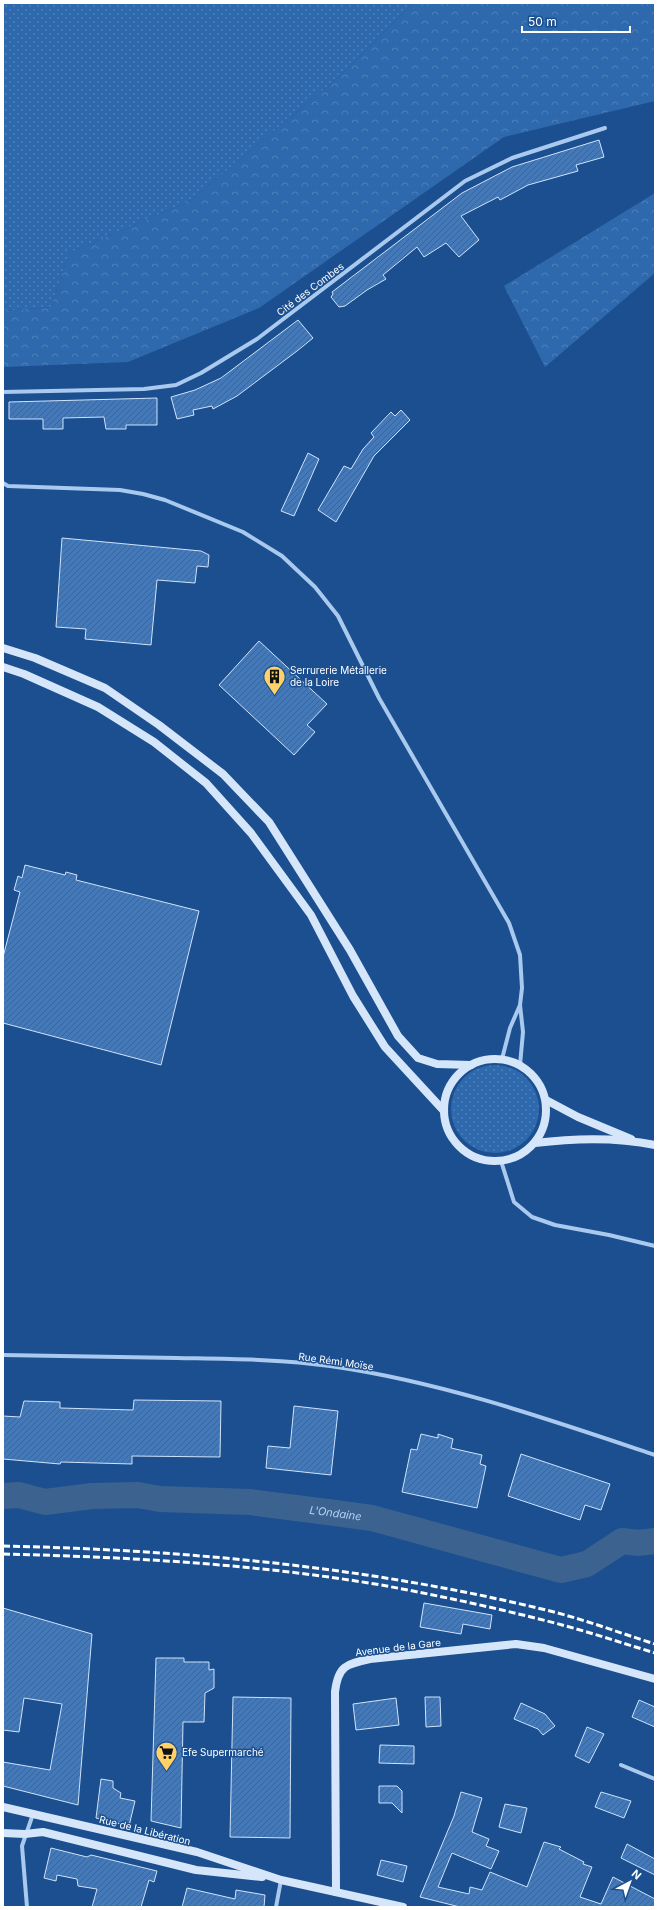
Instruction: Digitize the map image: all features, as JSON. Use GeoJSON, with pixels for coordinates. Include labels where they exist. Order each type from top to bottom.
{"type":"FeatureCollection","features":[{"type":"Feature","properties":{"kind":"main road"},"geometry":{"type":"LineString","coordinates":[[3,648],[35,658],[105,688],[159,725],[223,774],[257,808],[273,828],[350,950],[398,1036],[418,1058],[437,1064],[471,1065]]}},
{"type":"Feature","properties":{"kind":"main road"},"geometry":{"type":"LineString","coordinates":[[3,667],[24,674],[98,707],[154,742],[206,783],[251,833],[311,914],[353,996],[384,1048],[444,1111]]}},
{"type":"Feature","properties":{"kind":"main road"},"geometry":{"type":"LineString","coordinates":[[502,1059],[520,1065],[532,1074],[541,1086],[546,1100],[546,1115],[543,1130],[535,1143],[520,1155],[501,1161],[484,1160],[468,1154],[456,1143],[447,1128],[444,1111],[447,1093],[456,1077],[471,1065],[481,1061],[502,1059]]}},
{"type":"Feature","properties":{"kind":"main road"},"geometry":{"type":"LineString","coordinates":[[546,1100],[578,1117],[637,1142]]}},
{"type":"Feature","properties":{"kind":"main road"},"geometry":{"type":"LineString","coordinates":[[535,1143],[570,1139],[637,1142],[655,1145]]}},
{"type":"Feature","properties":{"kind":"main road","name":"Avenue de la Gare"},"geometry":{"type":"LineString","coordinates":[[336,1892],[335,1692],[336,1679],[341,1670],[350,1663],[370,1659],[516,1644],[544,1648],[655,1679]]}},
{"type":"Feature","properties":{"kind":"main road","name":"Rue de la Libération"},"geometry":{"type":"LineString","coordinates":[[3,1808],[33,1813],[197,1852],[281,1880]]}},
{"type":"Feature","properties":{"kind":"main road","name":"Rue de la Libération"},"geometry":{"type":"LineString","coordinates":[[3,1833],[25,1834],[44,1832],[196,1870],[281,1880],[403,1907]]}},
{"type":"Feature","properties":{"kind":"street","name":"Cité des Combes"},"geometry":{"type":"LineString","coordinates":[[3,392],[144,389],[176,385],[201,373],[257,339],[465,181],[512,158],[605,128]]}},
{"type":"Feature","properties":{"kind":"street"},"geometry":{"type":"LineString","coordinates":[[3,483],[8,486],[120,490],[165,500],[243,532],[282,556],[315,587],[338,616],[379,698],[509,923],[520,955],[522,988],[520,1005],[523,1032],[520,1065]]}},
{"type":"Feature","properties":{"kind":"street"},"geometry":{"type":"LineString","coordinates":[[502,1059],[510,1028],[520,1005]]}},
{"type":"Feature","properties":{"kind":"street"},"geometry":{"type":"LineString","coordinates":[[501,1161],[514,1202],[532,1218],[555,1225],[610,1235],[655,1246]]}},
{"type":"Feature","properties":{"kind":"street","name":"Rue Rémi Moïse"},"geometry":{"type":"LineString","coordinates":[[3,1355],[260,1360],[330,1366],[402,1379],[462,1393],[527,1412],[655,1455]]}},
{"type":"Feature","properties":{"kind":"street"},"geometry":{"type":"LineString","coordinates":[[621,1765],[655,1779]]}},
{"type":"Feature","properties":{"kind":"street"},"geometry":{"type":"LineString","coordinates":[[27,1907],[22,1846],[33,1813]]}},
{"type":"Feature","properties":{"kind":"street"},"geometry":{"type":"LineString","coordinates":[[276,1907],[281,1880]]}},
{"type":"Feature","properties":{"kind":"green space"},"geometry":{"type":"Polygon","coordinates":[[[3,3],[413,3],[341,75],[190,201],[69,253],[51,307],[3,311],[3,3]]]}},
{"type":"Feature","properties":{"kind":"green space"},"geometry":{"type":"Polygon","coordinates":[[[413,3],[655,3],[655,101],[504,137],[259,308],[128,362],[3,367],[3,311],[51,307],[69,253],[190,201],[341,75],[413,3]]]}},
{"type":"Feature","properties":{"kind":"green space"},"geometry":{"type":"Polygon","coordinates":[[[655,193],[655,273],[545,367],[504,286],[655,193]]]}},
{"type":"Feature","properties":{"kind":"green space"},"geometry":{"type":"Polygon","coordinates":[[[495,1065],[512,1068],[526,1078],[536,1092],[539,1109],[536,1126],[526,1140],[512,1150],[495,1153],[478,1150],[464,1140],[454,1126],[451,1109],[454,1092],[464,1078],[478,1068],[495,1065]]]}},
{"type":"Feature","properties":{"kind":"building"},"geometry":{"type":"Polygon","coordinates":[[[599,140],[604,157],[576,165],[578,171],[528,185],[500,200],[498,197],[461,216],[479,240],[459,257],[446,243],[424,257],[417,247],[383,275],[386,279],[367,290],[345,306],[339,307],[331,297],[333,294],[332,292],[462,193],[512,167],[599,140]]]}},
{"type":"Feature","properties":{"kind":"building"},"geometry":{"type":"Polygon","coordinates":[[[298,320],[313,338],[237,396],[213,409],[212,406],[193,410],[194,415],[177,419],[171,397],[195,390],[221,378],[298,320]]]}},
{"type":"Feature","properties":{"kind":"building"},"geometry":{"type":"Polygon","coordinates":[[[157,398],[157,425],[126,425],[126,429],[106,429],[104,417],[63,418],[63,429],[43,429],[43,419],[9,419],[9,402],[157,398]]]}},
{"type":"Feature","properties":{"kind":"building"},"geometry":{"type":"Polygon","coordinates":[[[401,410],[410,420],[374,456],[336,522],[318,510],[344,466],[351,469],[363,449],[374,437],[371,433],[391,412],[395,416],[401,410]]]}},
{"type":"Feature","properties":{"kind":"building"},"geometry":{"type":"Polygon","coordinates":[[[308,453],[319,459],[294,516],[281,511],[308,453]]]}},
{"type":"Feature","properties":{"kind":"building"},"geometry":{"type":"Polygon","coordinates":[[[62,538],[201,551],[209,555],[208,567],[197,566],[195,583],[157,580],[151,645],[85,639],[86,629],[56,627],[62,538]]]}},
{"type":"Feature","properties":{"kind":"building","name":"Serrurerie Métallerie de la Loire"},"geometry":{"type":"Polygon","coordinates":[[[259,641],[327,704],[307,725],[315,732],[294,755],[219,685],[259,641]]]}},
{"type":"Feature","properties":{"kind":"building"},"geometry":{"type":"Polygon","coordinates":[[[25,865],[65,875],[66,872],[77,875],[76,880],[199,911],[161,1065],[3,1023],[3,957],[20,892],[14,890],[18,876],[22,878],[25,865]]]}},
{"type":"Feature","properties":{"kind":"building"},"geometry":{"type":"Polygon","coordinates":[[[134,1400],[221,1401],[220,1457],[132,1456],[132,1464],[61,1462],[60,1464],[3,1459],[3,1416],[20,1417],[24,1401],[60,1402],[60,1408],[133,1410],[134,1400]]]}},
{"type":"Feature","properties":{"kind":"building"},"geometry":{"type":"Polygon","coordinates":[[[294,1406],[338,1411],[331,1475],[266,1468],[268,1446],[290,1448],[294,1406]]]}},
{"type":"Feature","properties":{"kind":"building"},"geometry":{"type":"Polygon","coordinates":[[[421,1434],[438,1438],[438,1434],[453,1439],[451,1448],[482,1455],[480,1464],[486,1466],[477,1508],[402,1492],[411,1449],[417,1450],[421,1434]]]}},
{"type":"Feature","properties":{"kind":"building"},"geometry":{"type":"Polygon","coordinates":[[[521,1454],[610,1484],[601,1510],[585,1505],[580,1520],[508,1496],[521,1454]]]}},
{"type":"Feature","properties":{"kind":"building"},"geometry":{"type":"Polygon","coordinates":[[[424,1603],[492,1615],[490,1629],[463,1624],[461,1634],[420,1627],[424,1603]]]}},
{"type":"Feature","properties":{"kind":"building"},"geometry":{"type":"Polygon","coordinates":[[[3,1608],[92,1634],[78,1805],[3,1786],[3,1762],[50,1770],[62,1704],[24,1698],[19,1732],[3,1730],[3,1608]]]}},
{"type":"Feature","properties":{"kind":"building","name":"Efe Supermarché"},"geometry":{"type":"Polygon","coordinates":[[[156,1658],[184,1658],[184,1662],[209,1662],[209,1670],[214,1669],[214,1688],[205,1693],[204,1722],[183,1722],[181,1828],[151,1821],[156,1658]]]}},
{"type":"Feature","properties":{"kind":"building"},"geometry":{"type":"Polygon","coordinates":[[[233,1697],[291,1698],[290,1838],[230,1837],[233,1697]]]}},
{"type":"Feature","properties":{"kind":"building"},"geometry":{"type":"Polygon","coordinates":[[[425,1697],[440,1697],[441,1726],[426,1727],[425,1697]]]}},
{"type":"Feature","properties":{"kind":"building"},"geometry":{"type":"Polygon","coordinates":[[[396,1698],[399,1725],[356,1730],[353,1704],[396,1698]]]}},
{"type":"Feature","properties":{"kind":"building"},"geometry":{"type":"Polygon","coordinates":[[[639,1700],[655,1707],[655,1727],[632,1717],[639,1700]]]}},
{"type":"Feature","properties":{"kind":"building"},"geometry":{"type":"Polygon","coordinates":[[[521,1703],[545,1714],[555,1726],[543,1735],[538,1729],[514,1719],[521,1703]]]}},
{"type":"Feature","properties":{"kind":"building"},"geometry":{"type":"Polygon","coordinates":[[[587,1727],[604,1734],[589,1763],[575,1756],[587,1727]]]}},
{"type":"Feature","properties":{"kind":"building"},"geometry":{"type":"Polygon","coordinates":[[[380,1745],[414,1746],[414,1764],[379,1763],[380,1745]]]}},
{"type":"Feature","properties":{"kind":"building"},"geometry":{"type":"Polygon","coordinates":[[[101,1779],[113,1781],[113,1788],[121,1793],[120,1798],[135,1801],[129,1826],[96,1818],[101,1779]]]}},
{"type":"Feature","properties":{"kind":"building"},"geometry":{"type":"Polygon","coordinates":[[[379,1786],[397,1786],[402,1791],[402,1813],[392,1803],[379,1803],[379,1786]]]}},
{"type":"Feature","properties":{"kind":"building"},"geometry":{"type":"Polygon","coordinates":[[[461,1792],[482,1798],[472,1832],[489,1839],[486,1846],[499,1851],[491,1869],[452,1853],[438,1887],[469,1894],[470,1887],[482,1890],[490,1872],[527,1887],[544,1842],[561,1847],[559,1849],[584,1862],[583,1864],[592,1867],[580,1897],[601,1904],[613,1877],[655,1899],[655,1907],[460,1907],[420,1897],[454,1816],[461,1792]]]}},
{"type":"Feature","properties":{"kind":"building"},"geometry":{"type":"Polygon","coordinates":[[[601,1792],[631,1801],[624,1818],[595,1807],[601,1792]]]}},
{"type":"Feature","properties":{"kind":"building"},"geometry":{"type":"Polygon","coordinates":[[[505,1804],[527,1808],[521,1833],[499,1827],[505,1804]]]}},
{"type":"Feature","properties":{"kind":"building"},"geometry":{"type":"Polygon","coordinates":[[[627,1844],[655,1859],[655,1875],[621,1858],[627,1844]]]}},
{"type":"Feature","properties":{"kind":"building"},"geometry":{"type":"Polygon","coordinates":[[[51,1848],[87,1857],[91,1855],[157,1871],[154,1882],[149,1880],[141,1907],[92,1907],[97,1889],[78,1886],[77,1879],[57,1875],[56,1881],[44,1878],[51,1848]]]}},
{"type":"Feature","properties":{"kind":"building"},"geometry":{"type":"Polygon","coordinates":[[[381,1860],[407,1866],[403,1882],[377,1875],[381,1860]]]}},
{"type":"Feature","properties":{"kind":"building"},"geometry":{"type":"Polygon","coordinates":[[[187,1888],[235,1899],[236,1890],[265,1895],[264,1907],[182,1907],[187,1888]]]}},
{"type":"Feature","properties":{"kind":"waterway","name":"L'Ondaine"},"geometry":{"type":"LineString","coordinates":[[3,1496],[19,1495],[45,1502],[92,1496],[138,1495],[160,1499],[250,1502],[335,1513],[372,1518],[561,1570],[587,1564],[622,1541],[638,1543],[655,1541]]}},
{"type":"Feature","properties":{"kind":"railway"},"geometry":{"type":"LineString","coordinates":[[3,1546],[72,1548],[210,1557],[347,1572],[483,1596],[550,1611],[590,1622],[655,1644]]}},
{"type":"Feature","properties":{"kind":"railway"},"geometry":{"type":"LineString","coordinates":[[3,1554],[98,1557],[192,1563],[287,1572],[381,1585],[547,1621],[655,1653]]}},
{"type":"Feature","properties":{"kind":"place","name":"Serrurerie Métallerie de la Loire"},"geometry":{"type":"Point","coordinates":[275,696]}},
{"type":"Feature","properties":{"kind":"place","name":"Efe Supermarché"},"geometry":{"type":"Point","coordinates":[167,1772]}}]}
